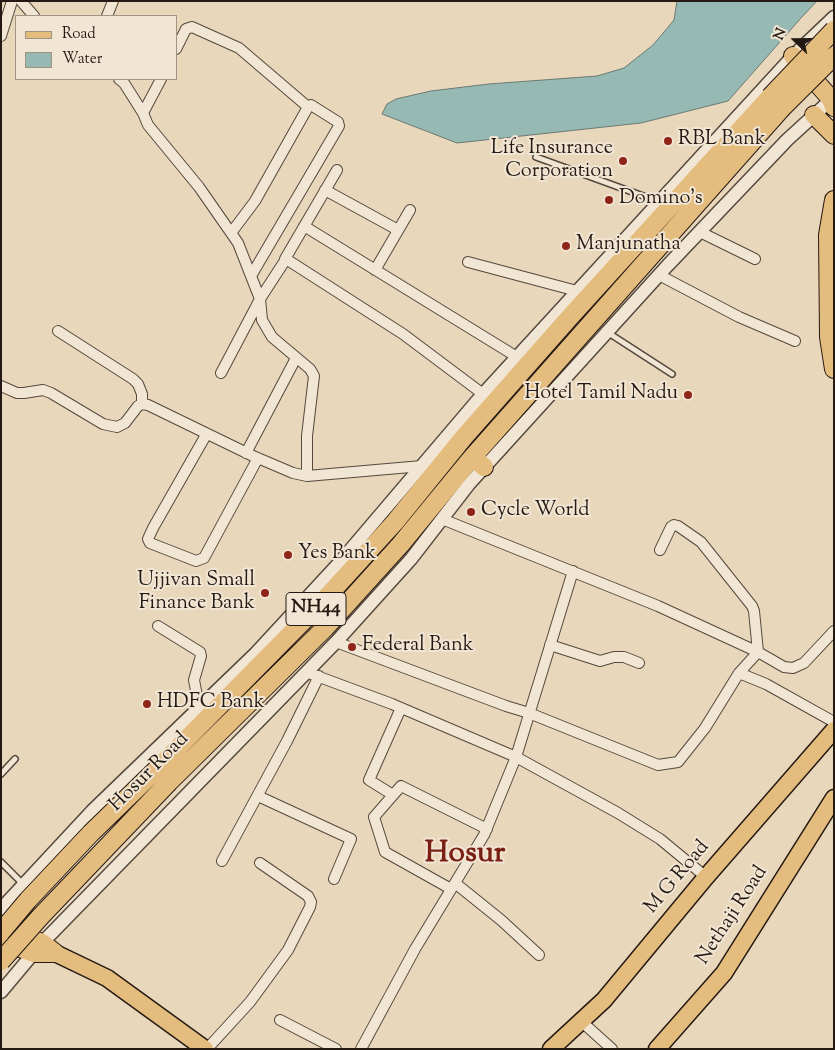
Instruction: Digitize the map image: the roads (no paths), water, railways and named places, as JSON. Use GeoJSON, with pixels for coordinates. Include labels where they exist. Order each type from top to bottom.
{"type":"FeatureCollection","features":[{"type":"Feature","properties":{"kind":"highway","name":"NH44"},"geometry":{"type":"LineString","coordinates":[[476,461],[776,103],[834,30]]}},
{"type":"Feature","properties":{"kind":"highway"},"geometry":{"type":"LineString","coordinates":[[793,56],[833,101]]}},
{"type":"Feature","properties":{"kind":"highway","name":"NH44"},"geometry":{"type":"LineString","coordinates":[[461,433],[568,318],[776,103],[834,56]]}},
{"type":"Feature","properties":{"kind":"highway"},"geometry":{"type":"LineString","coordinates":[[814,115],[834,135]]}},
{"type":"Feature","properties":{"kind":"highway"},"geometry":{"type":"LineString","coordinates":[[834,200],[828,235],[829,337],[834,369]]}},
{"type":"Feature","properties":{"kind":"highway","name":"Hosur Road"},"geometry":{"type":"LineString","coordinates":[[1,932],[28,900],[91,833],[323,601],[395,522],[461,433]]}},
{"type":"Feature","properties":{"kind":"highway","name":"Hosur Road"},"geometry":{"type":"LineString","coordinates":[[1,961],[79,875],[169,782],[325,628],[476,461]]}},
{"type":"Feature","properties":{"kind":"highway"},"geometry":{"type":"LineString","coordinates":[[1,927],[44,950]]}},
{"type":"Feature","properties":{"kind":"highway"},"geometry":{"type":"LineString","coordinates":[[1,941],[44,950]]}},
{"type":"Feature","properties":{"kind":"main road","name":"M G Road"},"geometry":{"type":"LineString","coordinates":[[551,1049],[604,1000],[706,877],[834,730]]}},
{"type":"Feature","properties":{"kind":"main road","name":"Nethaji Road"},"geometry":{"type":"LineString","coordinates":[[660,1048],[724,973],[834,798]]}},
{"type":"Feature","properties":{"kind":"main road"},"geometry":{"type":"LineString","coordinates":[[44,950],[107,978],[206,1049]]}},
{"type":"Feature","properties":{"kind":"street"},"geometry":{"type":"LineString","coordinates":[[1,36],[12,1]]}},
{"type":"Feature","properties":{"kind":"street"},"geometry":{"type":"LineString","coordinates":[[21,1],[33,15]]}},
{"type":"Feature","properties":{"kind":"street"},"geometry":{"type":"LineString","coordinates":[[108,15],[113,1]]}},
{"type":"Feature","properties":{"kind":"street"},"geometry":{"type":"LineString","coordinates":[[1,909],[92,811],[254,654],[340,562],[422,466],[461,433],[483,394],[793,56],[834,17]]}},
{"type":"Feature","properties":{"kind":"street"},"geometry":{"type":"LineString","coordinates":[[178,45],[188,27],[192,27],[239,48],[250,55],[308,107]]}},
{"type":"Feature","properties":{"kind":"street"},"geometry":{"type":"LineString","coordinates":[[120,80],[144,114],[148,125],[199,187],[238,243],[260,299],[262,320],[272,337],[310,369],[314,376],[307,436],[306,476]]}},
{"type":"Feature","properties":{"kind":"street"},"geometry":{"type":"LineString","coordinates":[[144,114],[161,80]]}},
{"type":"Feature","properties":{"kind":"street"},"geometry":{"type":"LineString","coordinates":[[1,992],[44,950],[336,642],[411,559],[442,519],[476,461],[607,332],[787,140],[814,115],[833,101]]}},
{"type":"Feature","properties":{"kind":"street"},"geometry":{"type":"LineString","coordinates":[[251,276],[339,126],[338,122],[311,105],[308,107]]}},
{"type":"Feature","properties":{"kind":"street"},"geometry":{"type":"LineString","coordinates":[[231,233],[255,201],[308,107]]}},
{"type":"Feature","properties":{"kind":"street"},"geometry":{"type":"LineString","coordinates":[[221,373],[260,299],[337,170]]}},
{"type":"Feature","properties":{"kind":"street"},"geometry":{"type":"LineString","coordinates":[[325,190],[398,230]]}},
{"type":"Feature","properties":{"kind":"street"},"geometry":{"type":"LineString","coordinates":[[375,270],[410,210]]}},
{"type":"Feature","properties":{"kind":"street"},"geometry":{"type":"LineString","coordinates":[[304,226],[517,357]]}},
{"type":"Feature","properties":{"kind":"street"},"geometry":{"type":"LineString","coordinates":[[700,232],[756,259]]}},
{"type":"Feature","properties":{"kind":"street"},"geometry":{"type":"LineString","coordinates":[[285,259],[404,334],[483,394]]}},
{"type":"Feature","properties":{"kind":"street"},"geometry":{"type":"LineString","coordinates":[[468,262],[577,292]]}},
{"type":"Feature","properties":{"kind":"street"},"geometry":{"type":"LineString","coordinates":[[659,275],[738,317],[795,341]]}},
{"type":"Feature","properties":{"kind":"street"},"geometry":{"type":"LineString","coordinates":[[1,386],[24,394],[43,390],[103,424],[116,427],[125,423],[142,404],[142,394],[138,384],[58,331]]}},
{"type":"Feature","properties":{"kind":"street"},"geometry":{"type":"LineString","coordinates":[[246,453],[296,358]]}},
{"type":"Feature","properties":{"kind":"street"},"geometry":{"type":"LineString","coordinates":[[142,404],[246,453],[293,473],[306,476],[422,466]]}},
{"type":"Feature","properties":{"kind":"street"},"geometry":{"type":"LineString","coordinates":[[206,435],[153,528],[148,540],[150,543],[196,561],[204,558],[258,458]]}},
{"type":"Feature","properties":{"kind":"street"},"geometry":{"type":"LineString","coordinates":[[442,519],[658,606],[758,652],[784,667],[793,668],[804,663],[834,631]]}},
{"type":"Feature","properties":{"kind":"street"},"geometry":{"type":"LineString","coordinates":[[336,642],[529,713],[658,764],[678,762],[705,728],[738,673],[758,652],[752,606],[701,542],[674,525],[670,527],[660,550]]}},
{"type":"Feature","properties":{"kind":"street"},"geometry":{"type":"LineString","coordinates":[[361,1049],[415,949],[487,829],[516,757],[573,571]]}},
{"type":"Feature","properties":{"kind":"street"},"geometry":{"type":"LineString","coordinates":[[158,626],[198,648],[201,656],[194,680],[199,707]]}},
{"type":"Feature","properties":{"kind":"street"},"geometry":{"type":"LineString","coordinates":[[550,645],[600,661],[614,657],[624,657],[639,664]]}},
{"type":"Feature","properties":{"kind":"street"},"geometry":{"type":"LineString","coordinates":[[306,672],[401,708],[516,757],[618,813],[660,839],[706,877]]}},
{"type":"Feature","properties":{"kind":"street"},"geometry":{"type":"LineString","coordinates":[[738,673],[766,684],[834,722]]}},
{"type":"Feature","properties":{"kind":"street"},"geometry":{"type":"LineString","coordinates":[[222,861],[258,796],[319,676]]}},
{"type":"Feature","properties":{"kind":"street"},"geometry":{"type":"LineString","coordinates":[[393,795],[369,780],[401,708]]}},
{"type":"Feature","properties":{"kind":"street"},"geometry":{"type":"LineString","coordinates":[[487,829],[401,786],[374,818],[385,852],[453,886],[501,920],[539,955]]}},
{"type":"Feature","properties":{"kind":"street"},"geometry":{"type":"LineString","coordinates":[[258,796],[351,839],[334,879]]}},
{"type":"Feature","properties":{"kind":"street"},"geometry":{"type":"LineString","coordinates":[[206,1049],[250,1002],[288,950],[310,907],[311,902],[308,896],[260,863]]}},
{"type":"Feature","properties":{"kind":"street"},"geometry":{"type":"LineString","coordinates":[[280,1020],[336,1049]]}},
{"type":"Feature","properties":{"kind":"street"},"geometry":{"type":"LineString","coordinates":[[581,1021],[612,1049]]}},
{"type":"Feature","properties":{"kind":"lane"},"geometry":{"type":"LineString","coordinates":[[536,156],[659,202]]}},
{"type":"Feature","properties":{"kind":"lane"},"geometry":{"type":"LineString","coordinates":[[607,332],[672,374]]}},
{"type":"Feature","properties":{"kind":"lane"},"geometry":{"type":"LineString","coordinates":[[1,774],[14,759]]}},
{"type":"Feature","properties":{"kind":"lane"},"geometry":{"type":"LineString","coordinates":[[1,862],[24,884]]}},
{"type":"Feature","properties":{"kind":"water"},"geometry":{"type":"Polygon","coordinates":[[[677,1],[817,1],[728,101],[641,123],[457,143],[382,114],[387,104],[396,99],[431,91],[489,84],[597,76],[624,68],[653,45],[674,20],[677,1]]]}},
{"type":"Feature","properties":{"kind":"place","name":"RBL Bank"},"geometry":{"type":"Point","coordinates":[668,141]}},
{"type":"Feature","properties":{"kind":"place","name":"Life Insurance Corporation"},"geometry":{"type":"Point","coordinates":[623,161]}},
{"type":"Feature","properties":{"kind":"place","name":"Domino's"},"geometry":{"type":"Point","coordinates":[609,200]}},
{"type":"Feature","properties":{"kind":"place","name":"Manjunatha"},"geometry":{"type":"Point","coordinates":[566,246]}},
{"type":"Feature","properties":{"kind":"place","name":"Hotel Tamil Nadu"},"geometry":{"type":"Point","coordinates":[688,395]}},
{"type":"Feature","properties":{"kind":"place","name":"Cycle World"},"geometry":{"type":"Point","coordinates":[471,512]}},
{"type":"Feature","properties":{"kind":"place","name":"Yes Bank"},"geometry":{"type":"Point","coordinates":[288,555]}},
{"type":"Feature","properties":{"kind":"place","name":"Ujjivan Small Finance Bank"},"geometry":{"type":"Point","coordinates":[265,593]}},
{"type":"Feature","properties":{"kind":"place","name":"Federal Bank"},"geometry":{"type":"Point","coordinates":[352,647]}},
{"type":"Feature","properties":{"kind":"place","name":"HDFC Bank"},"geometry":{"type":"Point","coordinates":[147,704]}},
{"type":"Feature","properties":{"kind":"district","name":"Hosur"},"geometry":{"type":"Point","coordinates":[465,856]}}]}
